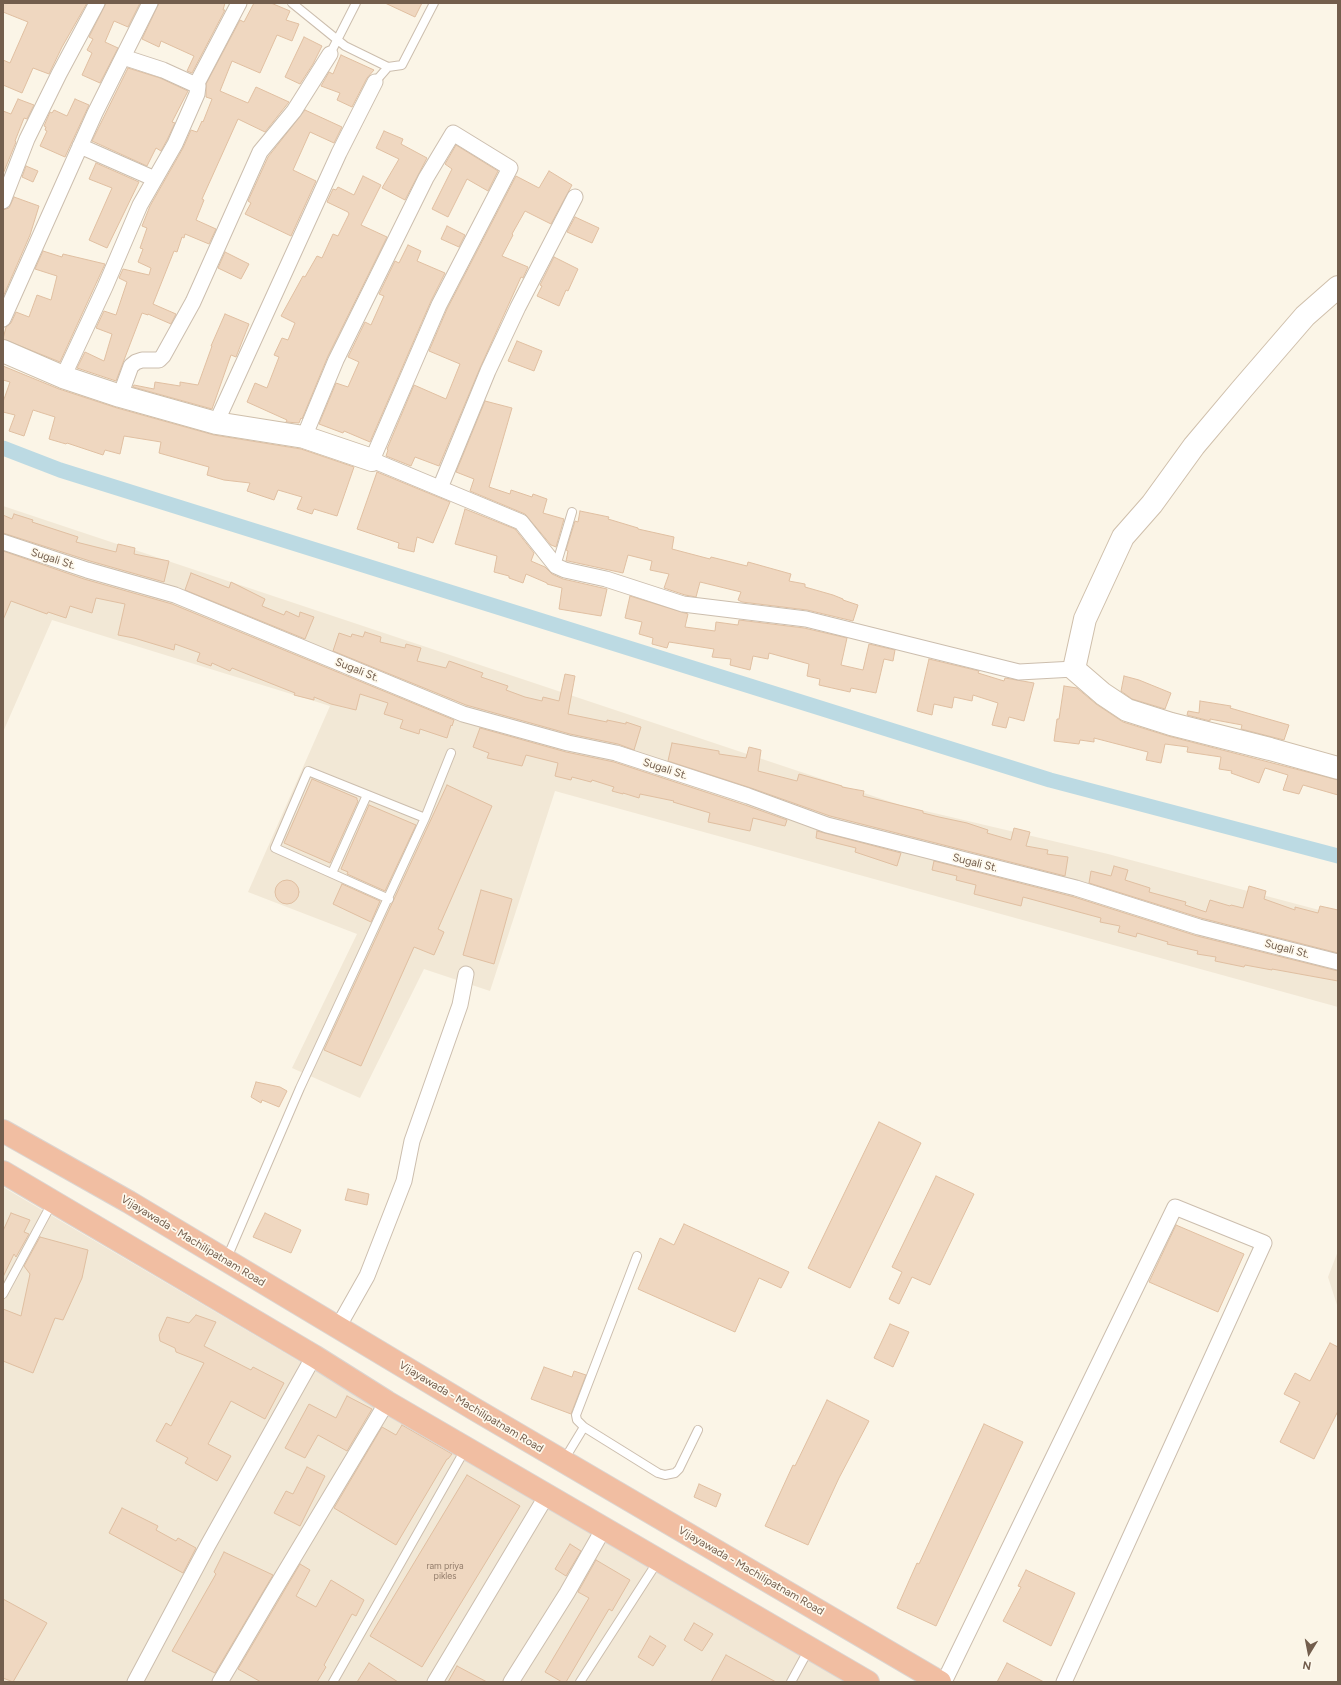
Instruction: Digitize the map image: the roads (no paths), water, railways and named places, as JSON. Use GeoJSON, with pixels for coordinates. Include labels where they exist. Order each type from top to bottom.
{"type":"FeatureCollection","features":[{"type":"Feature","properties":{"kind":"highway","name":"Vijayawada - Machilipatnam Road"},"geometry":{"type":"LineString","coordinates":[[3,1132],[129,1202],[564,1461],[940,1682]]}},
{"type":"Feature","properties":{"kind":"highway"},"geometry":{"type":"LineString","coordinates":[[3,1172],[53,1200],[314,1356],[387,1402],[868,1682]]}},
{"type":"Feature","properties":{"kind":"street"},"geometry":{"type":"LineString","coordinates":[[3,201],[31,132],[97,3]]}},
{"type":"Feature","properties":{"kind":"street"},"geometry":{"type":"LineString","coordinates":[[3,319],[80,146],[122,57],[150,3]]}},
{"type":"Feature","properties":{"kind":"street"},"geometry":{"type":"LineString","coordinates":[[63,378],[140,205],[175,144],[194,102],[198,86],[196,85],[239,3]]}},
{"type":"Feature","properties":{"kind":"street"},"geometry":{"type":"LineString","coordinates":[[120,396],[131,366],[142,360],[159,360],[163,356],[193,302],[260,152],[294,111],[330,54]]}},
{"type":"Feature","properties":{"kind":"street"},"geometry":{"type":"LineString","coordinates":[[122,57],[163,70],[196,85]]}},
{"type":"Feature","properties":{"kind":"street"},"geometry":{"type":"LineString","coordinates":[[216,423],[339,152],[375,82]]}},
{"type":"Feature","properties":{"kind":"street"},"geometry":{"type":"LineString","coordinates":[[304,437],[336,360],[426,178],[453,133],[510,168],[439,305],[372,460]]}},
{"type":"Feature","properties":{"kind":"street"},"geometry":{"type":"LineString","coordinates":[[80,146],[155,179]]}},
{"type":"Feature","properties":{"kind":"street"},"geometry":{"type":"LineString","coordinates":[[440,488],[488,370],[518,307],[575,197]]}},
{"type":"Feature","properties":{"kind":"street"},"geometry":{"type":"LineString","coordinates":[[1074,668],[1085,619],[1123,537],[1152,504],[1194,446],[1242,388],[1305,316],[1338,287]]}},
{"type":"Feature","properties":{"kind":"street"},"geometry":{"type":"LineString","coordinates":[[3,351],[63,378],[120,396],[216,423],[304,437],[372,460],[521,522],[556,566],[565,570],[606,579],[683,604],[806,619],[1019,672],[1074,668],[1103,694],[1127,710],[1171,724],[1338,768]]}},
{"type":"Feature","properties":{"kind":"street","name":"Sugali St."},"geometry":{"type":"LineString","coordinates":[[3,542],[87,570],[175,595],[463,714],[568,743],[616,753],[748,796],[828,825],[1076,888],[1199,927],[1338,962]]}},
{"type":"Feature","properties":{"kind":"street"},"geometry":{"type":"LineString","coordinates":[[341,1329],[340,1322],[367,1276],[404,1181],[412,1141],[460,1005],[466,974]]}},
{"type":"Feature","properties":{"kind":"street"},"geometry":{"type":"LineString","coordinates":[[944,1682],[1175,1207],[1264,1243],[1064,1682]]}},
{"type":"Feature","properties":{"kind":"street"},"geometry":{"type":"LineString","coordinates":[[135,1682],[208,1545],[314,1356]]}},
{"type":"Feature","properties":{"kind":"street"},"geometry":{"type":"LineString","coordinates":[[220,1682],[387,1402]]}},
{"type":"Feature","properties":{"kind":"street"},"geometry":{"type":"LineString","coordinates":[[435,1682],[547,1495]]}},
{"type":"Feature","properties":{"kind":"street"},"geometry":{"type":"LineString","coordinates":[[511,1682],[567,1593],[604,1528]]}},
{"type":"Feature","properties":{"kind":"lane"},"geometry":{"type":"LineString","coordinates":[[292,3],[345,46],[388,67],[402,65],[434,3]]}},
{"type":"Feature","properties":{"kind":"lane"},"geometry":{"type":"LineString","coordinates":[[330,54],[356,3]]}},
{"type":"Feature","properties":{"kind":"lane"},"geometry":{"type":"LineString","coordinates":[[375,82],[388,67]]}},
{"type":"Feature","properties":{"kind":"lane"},"geometry":{"type":"LineString","coordinates":[[556,566],[572,512]]}},
{"type":"Feature","properties":{"kind":"lane"},"geometry":{"type":"LineString","coordinates":[[226,1260],[300,1088],[389,899],[425,818],[451,753]]}},
{"type":"Feature","properties":{"kind":"lane"},"geometry":{"type":"LineString","coordinates":[[389,899],[275,848],[308,771],[425,818]]}},
{"type":"Feature","properties":{"kind":"lane"},"geometry":{"type":"LineString","coordinates":[[332,873],[367,795]]}},
{"type":"Feature","properties":{"kind":"lane"},"geometry":{"type":"LineString","coordinates":[[3,1294],[53,1200]]}},
{"type":"Feature","properties":{"kind":"lane"},"geometry":{"type":"LineString","coordinates":[[637,1256],[576,1415],[576,1420],[584,1427],[658,1473],[665,1475],[675,1473],[679,1469],[698,1430]]}},
{"type":"Feature","properties":{"kind":"lane"},"geometry":{"type":"LineString","coordinates":[[564,1461],[584,1427]]}},
{"type":"Feature","properties":{"kind":"lane"},"geometry":{"type":"LineString","coordinates":[[333,1682],[466,1448]]}},
{"type":"Feature","properties":{"kind":"lane"},"geometry":{"type":"LineString","coordinates":[[580,1682],[658,1561]]}},
{"type":"Feature","properties":{"kind":"lane"},"geometry":{"type":"LineString","coordinates":[[791,1682],[810,1648]]}},
{"type":"Feature","properties":{"kind":"waterway"},"geometry":{"type":"LineString","coordinates":[[3,448],[60,470],[1050,780],[1338,856]]}}]}
